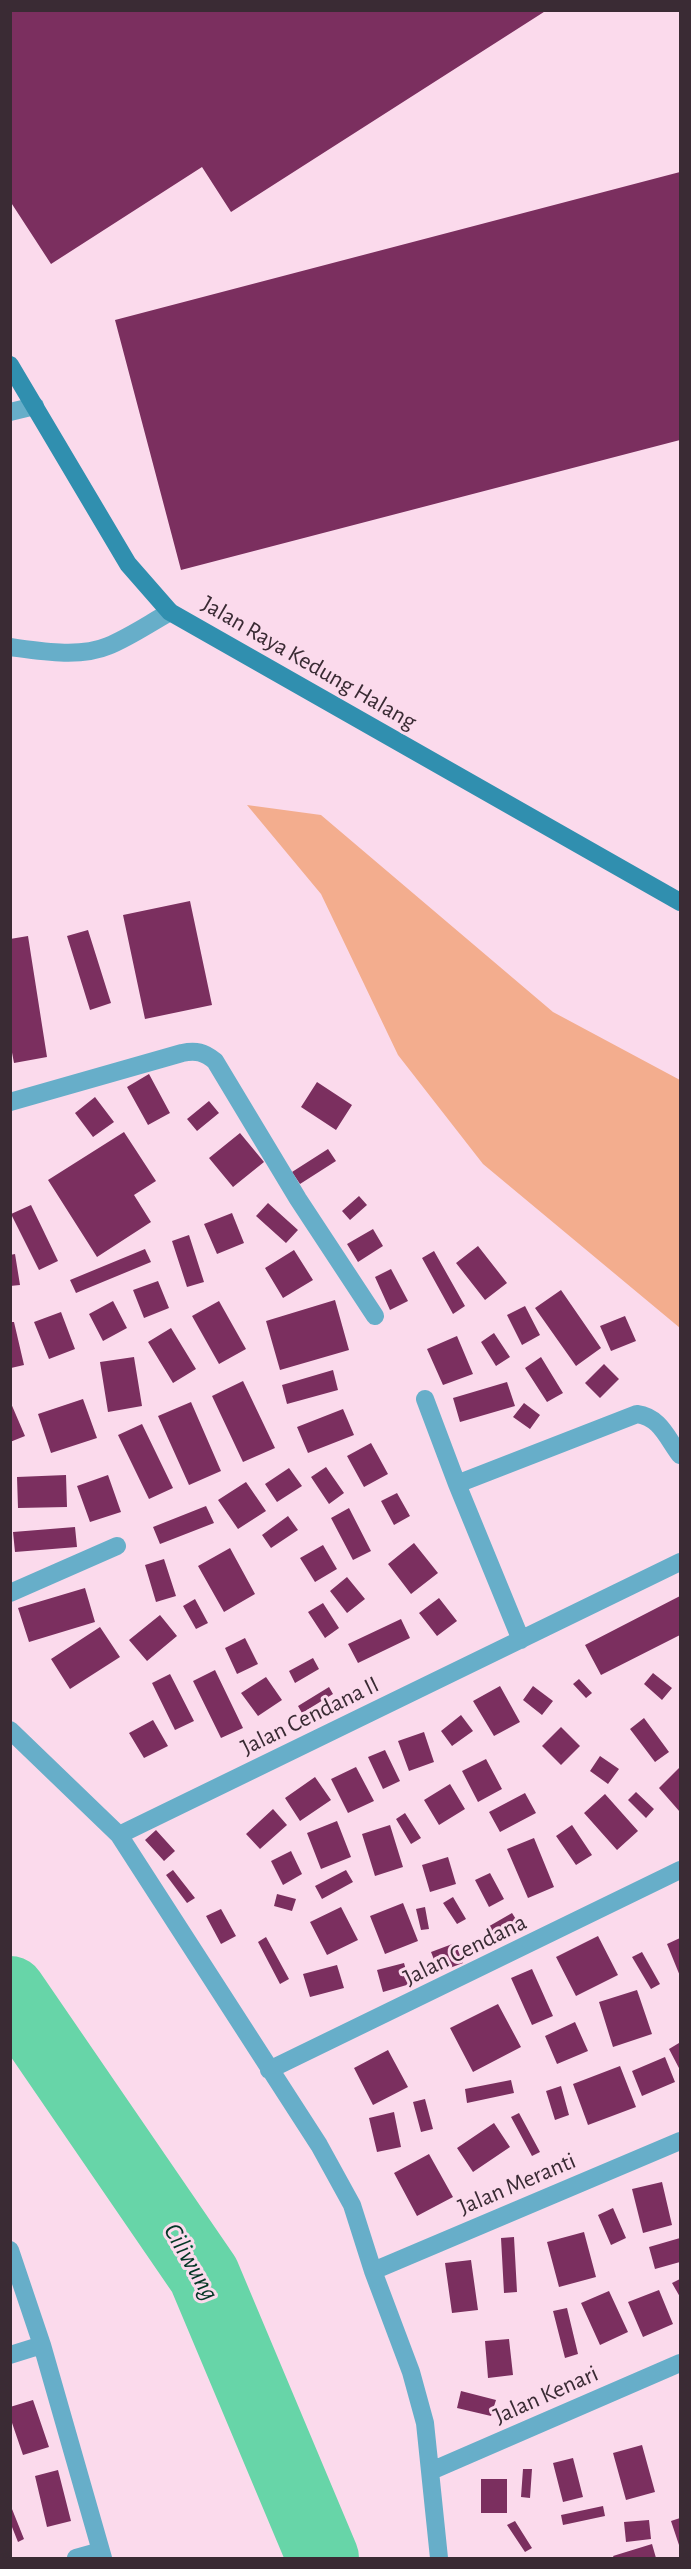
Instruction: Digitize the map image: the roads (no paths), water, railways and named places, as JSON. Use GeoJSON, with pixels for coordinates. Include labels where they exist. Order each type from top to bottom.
{"type":"FeatureCollection","features":[{"type":"Feature","properties":{"kind":"main road","name":"Jalan Raya Kedung Halang"},"geometry":{"type":"LineString","coordinates":[[10,365],[128,564],[170,612],[681,902]]}},
{"type":"Feature","properties":{"kind":"street"},"geometry":{"type":"LineString","coordinates":[[10,412],[35,406]]}},
{"type":"Feature","properties":{"kind":"street"},"geometry":{"type":"LineString","coordinates":[[10,647],[41,651],[82,651],[107,646],[170,612]]}},
{"type":"Feature","properties":{"kind":"street"},"geometry":{"type":"LineString","coordinates":[[10,1102],[83,1079],[182,1053],[195,1051],[206,1053],[215,1061],[298,1199],[375,1316]]}},
{"type":"Feature","properties":{"kind":"street"},"geometry":{"type":"LineString","coordinates":[[425,1399],[521,1640]]}},
{"type":"Feature","properties":{"kind":"street"},"geometry":{"type":"LineString","coordinates":[[458,1484],[637,1414],[650,1416],[659,1424],[681,1455]]}},
{"type":"Feature","properties":{"kind":"street"},"geometry":{"type":"LineString","coordinates":[[10,1593],[117,1546]]}},
{"type":"Feature","properties":{"kind":"street","name":"Jalan Cendana II"},"geometry":{"type":"LineString","coordinates":[[119,1835],[681,1562]]}},
{"type":"Feature","properties":{"kind":"street"},"geometry":{"type":"LineString","coordinates":[[10,1730],[119,1835],[269,2070],[320,2145],[352,2205],[373,2271],[411,2372],[425,2423],[439,2559]]}},
{"type":"Feature","properties":{"kind":"street","name":"Jalan Cendana"},"geometry":{"type":"LineString","coordinates":[[269,2070],[681,1870]]}},
{"type":"Feature","properties":{"kind":"street","name":"Jalan Meranti"},"geometry":{"type":"LineString","coordinates":[[373,2271],[681,2141]]}},
{"type":"Feature","properties":{"kind":"street"},"geometry":{"type":"LineString","coordinates":[[10,2250],[42,2345],[102,2555],[76,2559]]}},
{"type":"Feature","properties":{"kind":"street"},"geometry":{"type":"LineString","coordinates":[[10,2355],[42,2345]]}},
{"type":"Feature","properties":{"kind":"street","name":"Jalan Kenari"},"geometry":{"type":"LineString","coordinates":[[431,2471],[681,2363]]}},
{"type":"Feature","properties":{"kind":"waterway","name":"Ciliwung"},"geometry":{"type":"LineString","coordinates":[[10,1992],[204,2275],[323,2558]]}}]}
